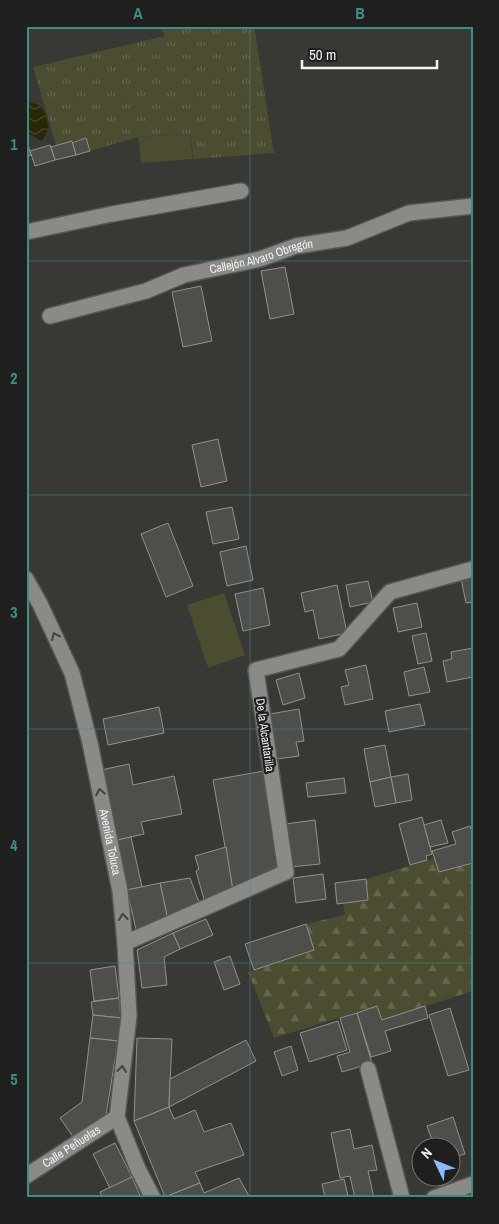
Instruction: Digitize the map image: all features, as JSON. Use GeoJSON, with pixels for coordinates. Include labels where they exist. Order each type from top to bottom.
{"type":"FeatureCollection","features":[{"type":"Feature","properties":{"kind":"street"},"geometry":{"type":"LineString","coordinates":[[26,232],[241,190]]}},
{"type":"Feature","properties":{"kind":"street","name":"Callejón Alvaro Obregón"},"geometry":{"type":"LineString","coordinates":[[50,316],[146,291],[184,276],[260,259],[296,246],[347,238],[408,213],[473,206]]}},
{"type":"Feature","properties":{"kind":"street","name":"De la Alcantarilla"},"geometry":{"type":"LineString","coordinates":[[125,943],[286,872],[256,670],[339,649],[390,592],[473,569]]}},
{"type":"Feature","properties":{"kind":"street","name":"Avenida Toluca"},"geometry":{"type":"LineString","coordinates":[[26,580],[40,604],[72,673],[90,743],[120,891],[129,1016],[117,1117]]}},
{"type":"Feature","properties":{"kind":"street"},"geometry":{"type":"LineString","coordinates":[[368,1069],[402,1198]]}},
{"type":"Feature","properties":{"kind":"street"},"geometry":{"type":"LineString","coordinates":[[117,1117],[138,1169],[153,1198]]}},
{"type":"Feature","properties":{"kind":"street","name":"Calle Peñuelas"},"geometry":{"type":"LineString","coordinates":[[26,1176],[117,1117]]}},
{"type":"Feature","properties":{"kind":"street"},"geometry":{"type":"LineString","coordinates":[[434,1198],[473,1184]]}},
{"type":"Feature","properties":{"kind":"green space"},"geometry":{"type":"Polygon","coordinates":[[[159,26],[254,26],[274,153],[194,159],[190,134],[138,137],[90,151],[86,138],[56,145],[33,67],[165,36],[159,26]]]}},
{"type":"Feature","properties":{"kind":"green space"},"geometry":{"type":"Polygon","coordinates":[[[190,134],[193,159],[141,163],[138,137],[190,134]]]}},
{"type":"Feature","properties":{"kind":"green space"},"geometry":{"type":"Polygon","coordinates":[[[224,593],[245,655],[208,668],[187,605],[224,593]]]}},
{"type":"Feature","properties":{"kind":"green space"},"geometry":{"type":"Polygon","coordinates":[[[435,858],[439,872],[473,863],[473,991],[382,1020],[377,1006],[274,1038],[248,972],[314,950],[306,924],[345,915],[343,903],[368,900],[366,879],[435,858]]]}},
{"type":"Feature","properties":{"kind":"water"},"geometry":{"type":"Polygon","coordinates":[[[30,103],[39,105],[46,115],[49,128],[42,141],[29,134],[26,124],[26,105],[30,103]]]}},
{"type":"Feature","properties":{"kind":"building"},"geometry":{"type":"Polygon","coordinates":[[[26,138],[31,155],[26,157],[26,138]]]}},
{"type":"Feature","properties":{"kind":"building"},"geometry":{"type":"Polygon","coordinates":[[[86,138],[90,151],[76,155],[72,143],[86,138]]]}},
{"type":"Feature","properties":{"kind":"building"},"geometry":{"type":"Polygon","coordinates":[[[72,141],[76,155],[55,160],[51,147],[72,141]]]}},
{"type":"Feature","properties":{"kind":"building"},"geometry":{"type":"Polygon","coordinates":[[[50,145],[55,160],[35,166],[30,151],[50,145]]]}},
{"type":"Feature","properties":{"kind":"building"},"geometry":{"type":"Polygon","coordinates":[[[285,267],[294,314],[270,319],[261,271],[285,267]]]}},
{"type":"Feature","properties":{"kind":"building"},"geometry":{"type":"Polygon","coordinates":[[[201,286],[212,341],[183,347],[172,292],[201,286]]]}},
{"type":"Feature","properties":{"kind":"building"},"geometry":{"type":"Polygon","coordinates":[[[218,439],[227,481],[201,487],[192,445],[218,439]]]}},
{"type":"Feature","properties":{"kind":"building"},"geometry":{"type":"Polygon","coordinates":[[[232,507],[239,539],[213,544],[206,512],[232,507]]]}},
{"type":"Feature","properties":{"kind":"building"},"geometry":{"type":"Polygon","coordinates":[[[168,523],[193,586],[166,597],[141,534],[168,523]]]}},
{"type":"Feature","properties":{"kind":"building"},"geometry":{"type":"Polygon","coordinates":[[[246,546],[253,580],[227,586],[220,552],[246,546]]]}},
{"type":"Feature","properties":{"kind":"building"},"geometry":{"type":"Polygon","coordinates":[[[473,576],[473,602],[466,603],[461,579],[473,576]]]}},
{"type":"Feature","properties":{"kind":"building"},"geometry":{"type":"Polygon","coordinates":[[[368,581],[373,602],[350,607],[346,585],[368,581]]]}},
{"type":"Feature","properties":{"kind":"building"},"geometry":{"type":"Polygon","coordinates":[[[337,585],[347,633],[319,639],[313,610],[305,612],[301,593],[337,585]]]}},
{"type":"Feature","properties":{"kind":"building"},"geometry":{"type":"Polygon","coordinates":[[[263,588],[270,625],[243,631],[235,594],[263,588]]]}},
{"type":"Feature","properties":{"kind":"building"},"geometry":{"type":"Polygon","coordinates":[[[417,603],[422,627],[398,632],[393,608],[417,603]]]}},
{"type":"Feature","properties":{"kind":"building"},"geometry":{"type":"Polygon","coordinates":[[[426,633],[432,661],[418,664],[412,636],[426,633]]]}},
{"type":"Feature","properties":{"kind":"building"},"geometry":{"type":"Polygon","coordinates":[[[473,648],[473,677],[447,682],[443,661],[452,659],[451,652],[473,648]]]}},
{"type":"Feature","properties":{"kind":"building"},"geometry":{"type":"Polygon","coordinates":[[[366,665],[373,699],[345,705],[341,687],[349,685],[345,670],[366,665]]]}},
{"type":"Feature","properties":{"kind":"building"},"geometry":{"type":"Polygon","coordinates":[[[424,667],[430,692],[409,696],[404,672],[424,667]]]}},
{"type":"Feature","properties":{"kind":"building"},"geometry":{"type":"Polygon","coordinates":[[[299,673],[305,698],[283,705],[276,680],[299,673]]]}},
{"type":"Feature","properties":{"kind":"building"},"geometry":{"type":"Polygon","coordinates":[[[420,704],[425,725],[389,732],[385,711],[420,704]]]}},
{"type":"Feature","properties":{"kind":"building"},"geometry":{"type":"Polygon","coordinates":[[[159,707],[164,733],[108,745],[103,719],[159,707]]]}},
{"type":"Feature","properties":{"kind":"building"},"geometry":{"type":"Polygon","coordinates":[[[299,709],[304,741],[296,742],[299,756],[277,759],[270,714],[299,709]]]}},
{"type":"Feature","properties":{"kind":"building"},"geometry":{"type":"Polygon","coordinates":[[[385,745],[391,777],[370,782],[364,749],[385,745]]]}},
{"type":"Feature","properties":{"kind":"building"},"geometry":{"type":"Polygon","coordinates":[[[129,764],[133,785],[174,776],[182,814],[141,822],[144,834],[117,840],[101,770],[129,764]]]}},
{"type":"Feature","properties":{"kind":"building"},"geometry":{"type":"Polygon","coordinates":[[[264,771],[280,873],[233,891],[213,780],[264,771]]]}},
{"type":"Feature","properties":{"kind":"building"},"geometry":{"type":"Polygon","coordinates":[[[408,774],[412,800],[396,803],[391,777],[408,774]]]}},
{"type":"Feature","properties":{"kind":"building"},"geometry":{"type":"Polygon","coordinates":[[[391,777],[396,803],[375,807],[370,782],[391,777]]]}},
{"type":"Feature","properties":{"kind":"building"},"geometry":{"type":"Polygon","coordinates":[[[344,778],[346,793],[308,797],[306,783],[344,778]]]}},
{"type":"Feature","properties":{"kind":"building"},"geometry":{"type":"Polygon","coordinates":[[[422,817],[432,854],[426,856],[427,860],[410,865],[399,824],[422,817]]]}},
{"type":"Feature","properties":{"kind":"building"},"geometry":{"type":"Polygon","coordinates":[[[315,820],[320,864],[291,867],[285,824],[315,820]]]}},
{"type":"Feature","properties":{"kind":"building"},"geometry":{"type":"Polygon","coordinates":[[[441,820],[448,843],[430,847],[424,825],[441,820]]]}},
{"type":"Feature","properties":{"kind":"building"},"geometry":{"type":"Polygon","coordinates":[[[470,826],[473,834],[473,863],[439,872],[432,851],[456,844],[452,832],[470,826]]]}},
{"type":"Feature","properties":{"kind":"building"},"geometry":{"type":"Polygon","coordinates":[[[131,837],[142,887],[127,890],[117,840],[131,837]]]}},
{"type":"Feature","properties":{"kind":"building"},"geometry":{"type":"Polygon","coordinates":[[[226,847],[233,891],[205,903],[196,871],[199,869],[195,856],[226,847]]]}},
{"type":"Feature","properties":{"kind":"building"},"geometry":{"type":"Polygon","coordinates":[[[323,874],[326,899],[296,903],[293,878],[323,874]]]}},
{"type":"Feature","properties":{"kind":"building"},"geometry":{"type":"Polygon","coordinates":[[[190,878],[200,905],[168,920],[160,883],[190,878]]]}},
{"type":"Feature","properties":{"kind":"building"},"geometry":{"type":"Polygon","coordinates":[[[366,879],[368,900],[337,904],[335,883],[366,879]]]}},
{"type":"Feature","properties":{"kind":"building"},"geometry":{"type":"Polygon","coordinates":[[[160,883],[168,920],[137,934],[127,890],[160,883]]]}},
{"type":"Feature","properties":{"kind":"building"},"geometry":{"type":"Polygon","coordinates":[[[206,919],[213,935],[180,949],[173,933],[206,919]]]}},
{"type":"Feature","properties":{"kind":"building"},"geometry":{"type":"Polygon","coordinates":[[[306,924],[314,950],[254,970],[245,944],[306,924]]]}},
{"type":"Feature","properties":{"kind":"building"},"geometry":{"type":"Polygon","coordinates":[[[173,933],[180,949],[164,957],[167,985],[142,988],[137,950],[173,933]]]}},
{"type":"Feature","properties":{"kind":"building"},"geometry":{"type":"Polygon","coordinates":[[[230,956],[240,984],[224,990],[214,962],[230,956]]]}},
{"type":"Feature","properties":{"kind":"building"},"geometry":{"type":"Polygon","coordinates":[[[115,966],[119,998],[94,1001],[90,970],[115,966]]]}},
{"type":"Feature","properties":{"kind":"building"},"geometry":{"type":"Polygon","coordinates":[[[119,998],[121,1018],[93,1015],[91,1002],[119,998]]]}},
{"type":"Feature","properties":{"kind":"building"},"geometry":{"type":"Polygon","coordinates":[[[377,1006],[382,1020],[425,1006],[428,1018],[385,1031],[391,1051],[371,1057],[357,1013],[377,1006]]]}},
{"type":"Feature","properties":{"kind":"building"},"geometry":{"type":"Polygon","coordinates":[[[450,1008],[469,1070],[448,1076],[429,1015],[450,1008]]]}},
{"type":"Feature","properties":{"kind":"building"},"geometry":{"type":"Polygon","coordinates":[[[357,1013],[372,1063],[342,1072],[337,1056],[350,1052],[340,1018],[357,1013]]]}},
{"type":"Feature","properties":{"kind":"building"},"geometry":{"type":"Polygon","coordinates":[[[93,1015],[121,1018],[118,1041],[90,1038],[93,1015]]]}},
{"type":"Feature","properties":{"kind":"building"},"geometry":{"type":"Polygon","coordinates":[[[338,1021],[347,1050],[309,1062],[300,1033],[338,1021]]]}},
{"type":"Feature","properties":{"kind":"building"},"geometry":{"type":"Polygon","coordinates":[[[90,1038],[118,1041],[106,1115],[74,1138],[60,1118],[82,1102],[90,1038]]]}},
{"type":"Feature","properties":{"kind":"building"},"geometry":{"type":"Polygon","coordinates":[[[137,1038],[172,1039],[169,1107],[134,1121],[137,1038]]]}},
{"type":"Feature","properties":{"kind":"building"},"geometry":{"type":"Polygon","coordinates":[[[246,1040],[256,1061],[169,1107],[170,1079],[246,1040]]]}},
{"type":"Feature","properties":{"kind":"building"},"geometry":{"type":"Polygon","coordinates":[[[291,1046],[298,1070],[282,1076],[274,1052],[291,1046]]]}},
{"type":"Feature","properties":{"kind":"building"},"geometry":{"type":"Polygon","coordinates":[[[169,1107],[174,1119],[195,1110],[204,1132],[231,1123],[244,1155],[195,1172],[200,1183],[165,1197],[134,1121],[169,1107]]]}},
{"type":"Feature","properties":{"kind":"building"},"geometry":{"type":"Polygon","coordinates":[[[453,1117],[459,1136],[430,1136],[427,1126],[453,1117]]]}},
{"type":"Feature","properties":{"kind":"building"},"geometry":{"type":"Polygon","coordinates":[[[350,1129],[354,1149],[372,1145],[377,1170],[368,1171],[374,1198],[355,1198],[350,1176],[340,1178],[331,1133],[350,1129]]]}},
{"type":"Feature","properties":{"kind":"building"},"geometry":{"type":"Polygon","coordinates":[[[115,1143],[132,1177],[110,1188],[93,1154],[115,1143]]]}},
{"type":"Feature","properties":{"kind":"building"},"geometry":{"type":"Polygon","coordinates":[[[132,1177],[141,1198],[103,1198],[100,1192],[132,1177]]]}},
{"type":"Feature","properties":{"kind":"building"},"geometry":{"type":"Polygon","coordinates":[[[239,1178],[250,1198],[165,1197],[200,1183],[204,1193],[239,1178]]]}},
{"type":"Feature","properties":{"kind":"building"},"geometry":{"type":"Polygon","coordinates":[[[344,1179],[348,1196],[325,1198],[322,1184],[344,1179]]]}}]}
